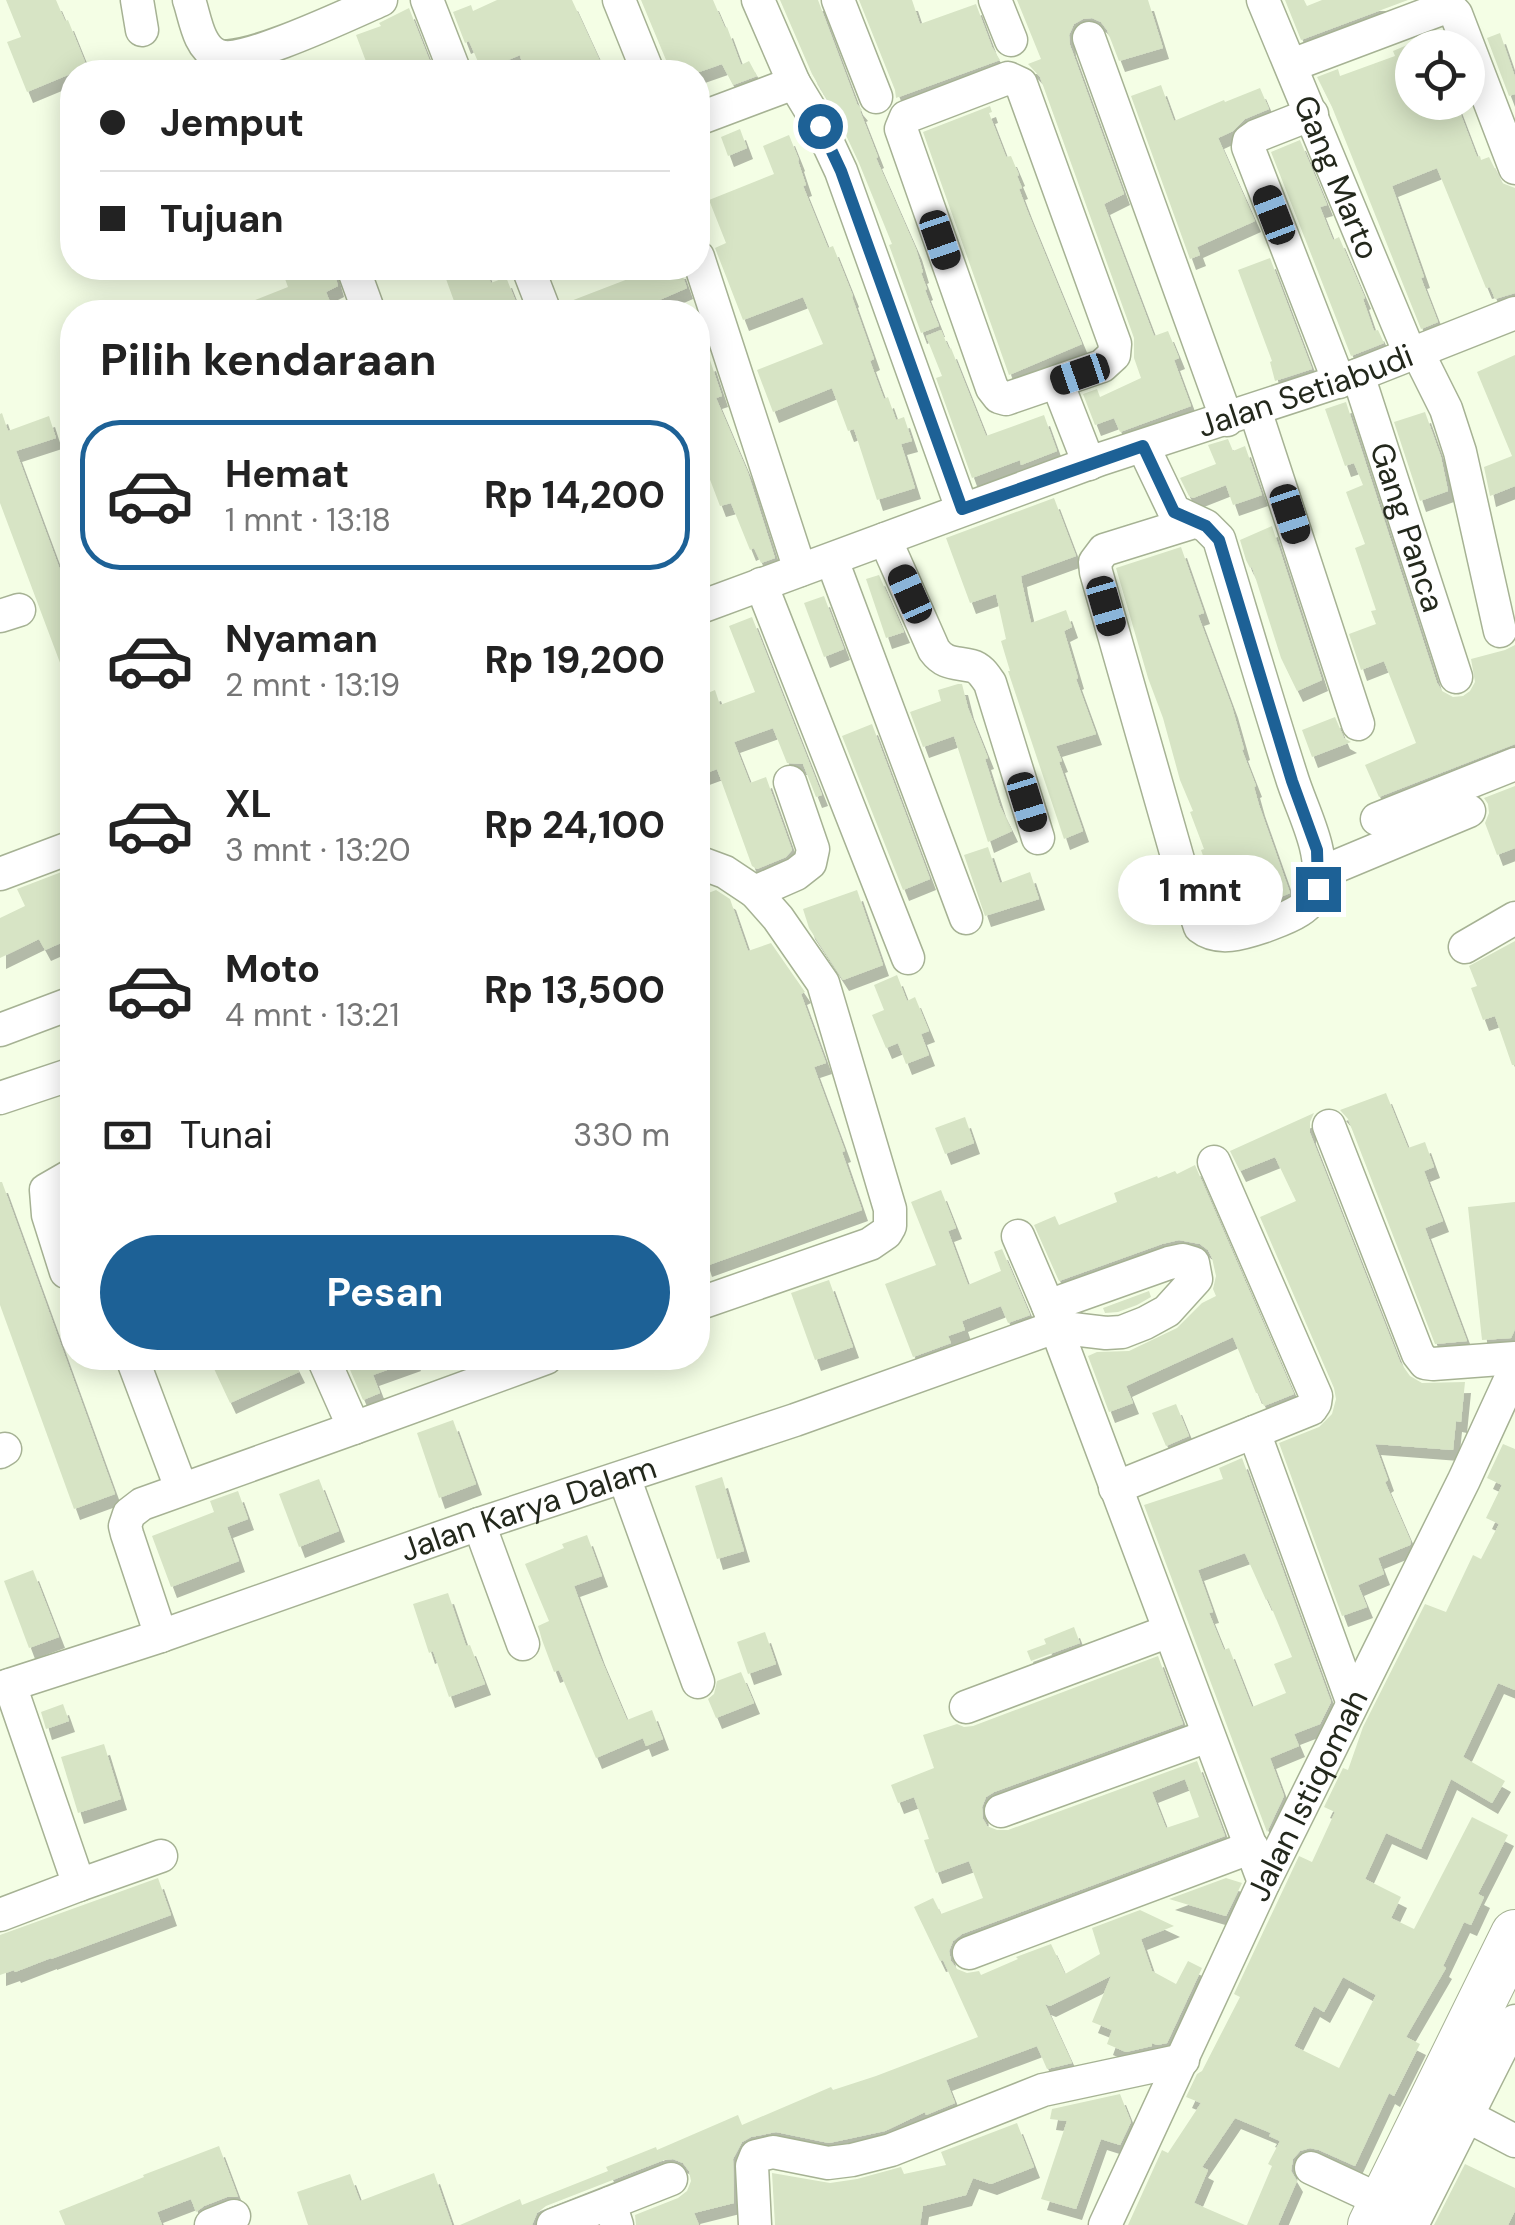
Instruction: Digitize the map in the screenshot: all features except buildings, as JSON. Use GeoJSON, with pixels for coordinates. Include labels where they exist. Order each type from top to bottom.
{"type":"FeatureCollection","features":[{"type":"Feature","properties":{"kind":"highway"},"geometry":{"type":"LineString","coordinates":[[1390,2217],[1451,2107],[1515,1934]]}},
{"type":"Feature","properties":{"kind":"street"},"geometry":{"type":"LineString","coordinates":[[189,0],[204,45],[215,55],[276,59],[381,0]]}},
{"type":"Feature","properties":{"kind":"street"},"geometry":{"type":"LineString","coordinates":[[427,0],[450,60]]}},
{"type":"Feature","properties":{"kind":"street"},"geometry":{"type":"LineString","coordinates":[[619,0],[643,60]]}},
{"type":"Feature","properties":{"kind":"street"},"geometry":{"type":"LineString","coordinates":[[758,0],[794,83],[841,171],[962,509]]}},
{"type":"Feature","properties":{"kind":"street"},"geometry":{"type":"LineString","coordinates":[[838,0],[876,98]]}},
{"type":"Feature","properties":{"kind":"street"},"geometry":{"type":"LineString","coordinates":[[995,0],[1011,40]]}},
{"type":"Feature","properties":{"kind":"street","name":"Gang Marto"},"geometry":{"type":"LineString","coordinates":[[1263,0],[1414,353],[1446,409],[1460,452],[1500,630]]}},
{"type":"Feature","properties":{"kind":"street"},"geometry":{"type":"LineString","coordinates":[[1292,65],[1450,8],[1456,14],[1515,168]]}},
{"type":"Feature","properties":{"kind":"street"},"geometry":{"type":"LineString","coordinates":[[1090,38],[1241,415],[1358,724]]}},
{"type":"Feature","properties":{"kind":"street"},"geometry":{"type":"LineString","coordinates":[[1008,78],[1021,84],[1115,344],[1114,354],[1102,366],[1057,382],[1006,399],[992,388],[901,129],[906,117],[1008,78]]}},
{"type":"Feature","properties":{"kind":"street"},"geometry":{"type":"LineString","coordinates":[[710,114],[794,83]]}},
{"type":"Feature","properties":{"kind":"street","name":"Gang Panca"},"geometry":{"type":"LineString","coordinates":[[1312,114],[1256,136],[1248,147],[1349,378],[1456,677]]}},
{"type":"Feature","properties":{"kind":"street"},"geometry":{"type":"LineString","coordinates":[[705,280],[800,570]]}},
{"type":"Feature","properties":{"kind":"street","name":"Jalan Setiabudi"},"geometry":{"type":"LineString","coordinates":[[710,603],[1089,464],[1513,321]]}},
{"type":"Feature","properties":{"kind":"street"},"geometry":{"type":"LineString","coordinates":[[1057,382],[1089,464]]}},
{"type":"Feature","properties":{"kind":"street"},"geometry":{"type":"LineString","coordinates":[[1143,446],[1174,512],[1206,526],[1219,540],[1292,781],[1317,850],[1318,889],[1308,906],[1250,931],[1220,936],[1200,927],[1095,562],[1104,550],[1194,522]]}},
{"type":"Feature","properties":{"kind":"street"},"geometry":{"type":"LineString","coordinates":[[885,539],[941,660],[973,666],[990,683],[1038,838]]}},
{"type":"Feature","properties":{"kind":"street"},"geometry":{"type":"LineString","coordinates":[[832,560],[966,918]]}},
{"type":"Feature","properties":{"kind":"street"},"geometry":{"type":"LineString","coordinates":[[761,584],[908,958]]}},
{"type":"Feature","properties":{"kind":"street"},"geometry":{"type":"LineString","coordinates":[[1376,819],[1515,764]]}},
{"type":"Feature","properties":{"kind":"street"},"geometry":{"type":"LineString","coordinates":[[755,892],[796,874],[810,862],[812,848],[790,782]]}},
{"type":"Feature","properties":{"kind":"street"},"geometry":{"type":"LineString","coordinates":[[1318,874],[1469,811]]}},
{"type":"Feature","properties":{"kind":"street"},"geometry":{"type":"LineString","coordinates":[[0,874],[60,852]]}},
{"type":"Feature","properties":{"kind":"street"},"geometry":{"type":"LineString","coordinates":[[710,866],[755,892],[823,983],[890,1209],[890,1226],[879,1240],[710,1300]]}},
{"type":"Feature","properties":{"kind":"street"},"geometry":{"type":"LineString","coordinates":[[1464,947],[1515,918]]}},
{"type":"Feature","properties":{"kind":"street"},"geometry":{"type":"LineString","coordinates":[[0,1030],[60,1008]]}},
{"type":"Feature","properties":{"kind":"street"},"geometry":{"type":"LineString","coordinates":[[0,1098],[60,1078]]}},
{"type":"Feature","properties":{"kind":"street"},"geometry":{"type":"LineString","coordinates":[[1329,1126],[1424,1363],[1515,1358]]}},
{"type":"Feature","properties":{"kind":"street"},"geometry":{"type":"LineString","coordinates":[[1115,1488],[1311,1409],[1316,1403],[1214,1162]]}},
{"type":"Feature","properties":{"kind":"street"},"geometry":{"type":"LineString","coordinates":[[60,1182],[46,1190],[48,1216],[60,1253]]}},
{"type":"Feature","properties":{"kind":"street"},"geometry":{"type":"LineString","coordinates":[[1018,1236],[1052,1316],[1264,1882]]}},
{"type":"Feature","properties":{"kind":"street","name":"Jalan Karya Dalam"},"geometry":{"type":"LineString","coordinates":[[5,1686],[814,1414],[1052,1316],[1087,1294],[1168,1263],[1193,1263],[1196,1278],[1167,1310],[1144,1324],[1106,1333]]}},
{"type":"Feature","properties":{"kind":"street"},"geometry":{"type":"LineString","coordinates":[[1087,1294],[1106,1333]]}},
{"type":"Feature","properties":{"kind":"street"},"geometry":{"type":"LineString","coordinates":[[1052,1316],[1106,1333]]}},
{"type":"Feature","properties":{"kind":"street","name":"Jalan Istiqomah"},"geometry":{"type":"LineString","coordinates":[[1105,2225],[1264,1882],[1515,1369]]}},
{"type":"Feature","properties":{"kind":"street"},"geometry":{"type":"LineString","coordinates":[[137,1370],[181,1488]]}},
{"type":"Feature","properties":{"kind":"street"},"geometry":{"type":"LineString","coordinates":[[328,1370],[354,1428]]}},
{"type":"Feature","properties":{"kind":"street"},"geometry":{"type":"LineString","coordinates":[[161,1636],[127,1534],[126,1520],[134,1508],[354,1428],[487,1370]]}},
{"type":"Feature","properties":{"kind":"street"},"geometry":{"type":"LineString","coordinates":[[1254,1432],[1352,1701]]}},
{"type":"Feature","properties":{"kind":"street"},"geometry":{"type":"LineString","coordinates":[[624,1477],[698,1682]]}},
{"type":"Feature","properties":{"kind":"street"},"geometry":{"type":"LineString","coordinates":[[480,1524],[523,1644]]}},
{"type":"Feature","properties":{"kind":"street"},"geometry":{"type":"LineString","coordinates":[[966,1707],[1169,1631]]}},
{"type":"Feature","properties":{"kind":"street"},"geometry":{"type":"LineString","coordinates":[[5,1686],[78,1885]]}},
{"type":"Feature","properties":{"kind":"street"},"geometry":{"type":"LineString","coordinates":[[1001,1811],[1208,1736]]}},
{"type":"Feature","properties":{"kind":"street"},"geometry":{"type":"LineString","coordinates":[[969,1953],[1252,1847]]}},
{"type":"Feature","properties":{"kind":"street"},"geometry":{"type":"LineString","coordinates":[[0,1915],[160,1856]]}},
{"type":"Feature","properties":{"kind":"street"},"geometry":{"type":"LineString","coordinates":[[1515,2021],[1451,2107],[1515,2141]]}},
{"type":"Feature","properties":{"kind":"street"},"geometry":{"type":"LineString","coordinates":[[755,2225],[752,2166],[756,2156],[773,2152],[828,2162],[852,2160],[891,2150],[1042,2090],[1182,2060]]}},
{"type":"Feature","properties":{"kind":"street"},"geometry":{"type":"LineString","coordinates":[[1311,2168],[1390,2217]]}},
{"type":"Feature","properties":{"kind":"street"},"geometry":{"type":"LineString","coordinates":[[554,2225],[613,2214],[670,2179]]}},
{"type":"Feature","properties":{"kind":"route"},"geometry":{"type":"LineString","coordinates":[[820,126],[841,171],[962,509],[1143,446],[1174,512],[1206,526],[1219,540],[1292,781],[1317,850],[1318,889]]}}]}
